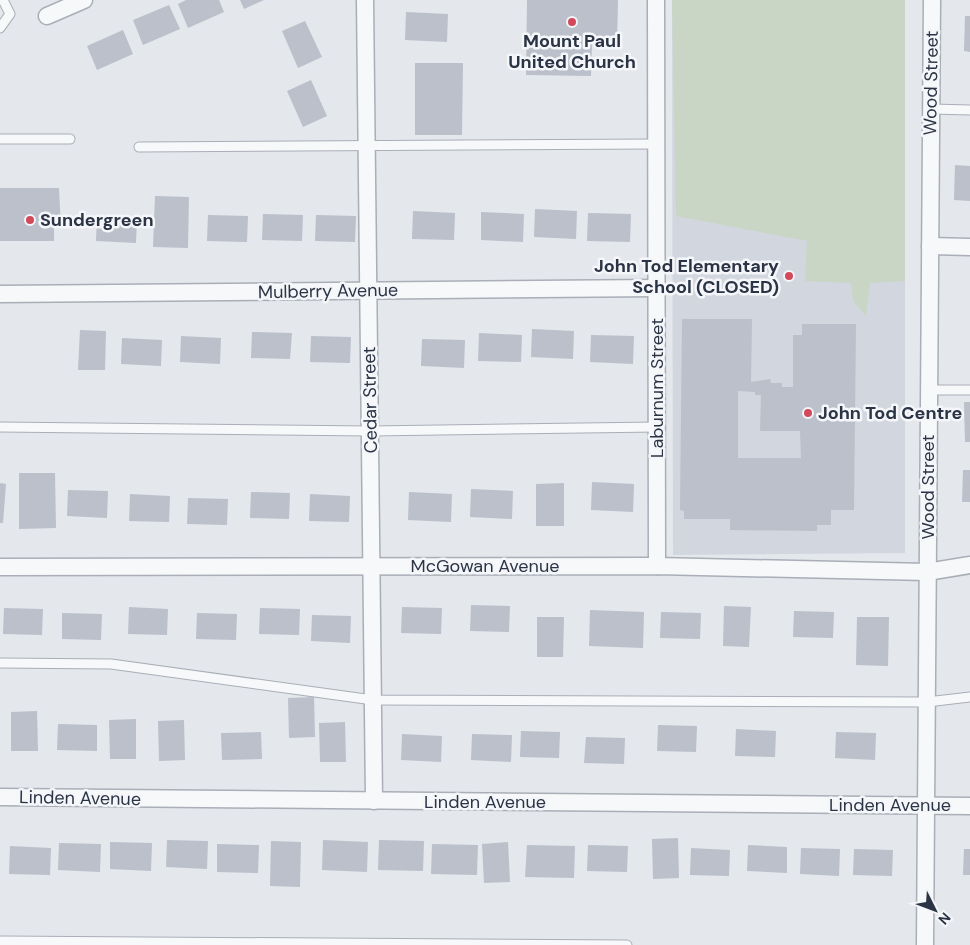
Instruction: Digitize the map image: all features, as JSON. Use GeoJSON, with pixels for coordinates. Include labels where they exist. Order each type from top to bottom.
{"type":"FeatureCollection","features":[{"type":"Feature","properties":{"kind":"street"},"geometry":{"type":"LineString","coordinates":[[47,16],[84,0]]}},
{"type":"Feature","properties":{"kind":"street","name":"Cedar Street"},"geometry":{"type":"LineString","coordinates":[[365,0],[374,801]]}},
{"type":"Feature","properties":{"kind":"street","name":"Laburnum Street"},"geometry":{"type":"LineString","coordinates":[[656,0],[657,566]]}},
{"type":"Feature","properties":{"kind":"street","name":"Wood Street"},"geometry":{"type":"LineString","coordinates":[[925,945],[932,0]]}},
{"type":"Feature","properties":{"kind":"street"},"geometry":{"type":"LineString","coordinates":[[930,246],[970,247]]}},
{"type":"Feature","properties":{"kind":"street","name":"Mulberry Avenue"},"geometry":{"type":"LineString","coordinates":[[0,294],[657,288]]}},
{"type":"Feature","properties":{"kind":"street","name":"McGowan Avenue"},"geometry":{"type":"LineString","coordinates":[[0,567],[657,566],[927,572],[970,564]]}},
{"type":"Feature","properties":{"kind":"street","name":"Linden Avenue"},"geometry":{"type":"LineString","coordinates":[[0,797],[970,806]]}},
{"type":"Feature","properties":{"kind":"lane"},"geometry":{"type":"LineString","coordinates":[[0,28],[10,14],[3,0]]}},
{"type":"Feature","properties":{"kind":"lane"},"geometry":{"type":"LineString","coordinates":[[931,109],[970,110]]}},
{"type":"Feature","properties":{"kind":"lane"},"geometry":{"type":"LineString","coordinates":[[0,140],[70,139]]}},
{"type":"Feature","properties":{"kind":"lane"},"geometry":{"type":"LineString","coordinates":[[139,147],[656,144]]}},
{"type":"Feature","properties":{"kind":"lane"},"geometry":{"type":"LineString","coordinates":[[929,390],[970,390]]}},
{"type":"Feature","properties":{"kind":"lane"},"geometry":{"type":"LineString","coordinates":[[0,428],[370,431],[657,427]]}},
{"type":"Feature","properties":{"kind":"lane"},"geometry":{"type":"LineString","coordinates":[[0,662],[111,664],[373,700],[927,702],[970,697]]}},
{"type":"Feature","properties":{"kind":"lane"},"geometry":{"type":"LineString","coordinates":[[0,941],[627,945]]}},
{"type":"Feature","properties":{"kind":"shaded area","name":"John Tod Elementary School (CLOSED)"},"geometry":{"type":"Polygon","coordinates":[[[672,0],[905,0],[905,553],[673,555],[672,0]]]}},
{"type":"Feature","properties":{"kind":"green space"},"geometry":{"type":"Polygon","coordinates":[[[672,0],[905,0],[905,281],[870,283],[866,316],[853,301],[851,283],[805,281],[807,241],[676,216],[672,0]]]}},
{"type":"Feature","properties":{"kind":"building"},"geometry":{"type":"Polygon","coordinates":[[[186,0],[219,0],[224,12],[188,28],[178,4],[186,0]]]}},
{"type":"Feature","properties":{"kind":"building"},"geometry":{"type":"Polygon","coordinates":[[[240,0],[264,0],[244,9],[240,0]]]}},
{"type":"Feature","properties":{"kind":"building","name":"Mount Paul United Church"},"geometry":{"type":"Polygon","coordinates":[[[527,0],[618,0],[617,44],[592,44],[591,76],[526,75],[527,0]]]}},
{"type":"Feature","properties":{"kind":"building"},"geometry":{"type":"Polygon","coordinates":[[[169,5],[180,29],[143,45],[133,20],[169,5]]]}},
{"type":"Feature","properties":{"kind":"building"},"geometry":{"type":"Polygon","coordinates":[[[406,12],[448,14],[447,42],[405,40],[406,12]]]}},
{"type":"Feature","properties":{"kind":"building"},"geometry":{"type":"Polygon","coordinates":[[[965,16],[970,16],[970,52],[964,51],[965,16]]]}},
{"type":"Feature","properties":{"kind":"building"},"geometry":{"type":"Polygon","coordinates":[[[305,21],[322,57],[298,68],[282,31],[305,21]]]}},
{"type":"Feature","properties":{"kind":"building"},"geometry":{"type":"Polygon","coordinates":[[[123,30],[133,54],[97,70],[87,46],[123,30]]]}},
{"type":"Feature","properties":{"kind":"building"},"geometry":{"type":"Polygon","coordinates":[[[415,63],[463,63],[462,135],[415,135],[415,63]]]}},
{"type":"Feature","properties":{"kind":"building"},"geometry":{"type":"Polygon","coordinates":[[[311,80],[327,116],[303,127],[287,91],[311,80]]]}},
{"type":"Feature","properties":{"kind":"building"},"geometry":{"type":"Polygon","coordinates":[[[955,165],[970,166],[970,201],[954,200],[955,165]]]}},
{"type":"Feature","properties":{"kind":"building","name":"Sundergreen"},"geometry":{"type":"Polygon","coordinates":[[[0,188],[59,188],[61,228],[54,228],[54,241],[0,241],[0,188]]]}},
{"type":"Feature","properties":{"kind":"building"},"geometry":{"type":"Polygon","coordinates":[[[155,196],[189,197],[188,248],[153,247],[155,196]]]}},
{"type":"Feature","properties":{"kind":"building"},"geometry":{"type":"Polygon","coordinates":[[[535,209],[577,211],[576,239],[534,237],[535,209]]]}},
{"type":"Feature","properties":{"kind":"building"},"geometry":{"type":"Polygon","coordinates":[[[413,211],[455,213],[454,240],[412,239],[413,211]]]}},
{"type":"Feature","properties":{"kind":"building"},"geometry":{"type":"Polygon","coordinates":[[[481,212],[524,214],[523,242],[481,240],[481,212]]]}},
{"type":"Feature","properties":{"kind":"building"},"geometry":{"type":"Polygon","coordinates":[[[588,213],[631,214],[630,242],[587,241],[588,213]]]}},
{"type":"Feature","properties":{"kind":"building"},"geometry":{"type":"Polygon","coordinates":[[[263,214],[303,215],[302,241],[262,240],[263,214]]]}},
{"type":"Feature","properties":{"kind":"building"},"geometry":{"type":"Polygon","coordinates":[[[97,215],[137,217],[136,243],[96,241],[97,215]]]}},
{"type":"Feature","properties":{"kind":"building"},"geometry":{"type":"Polygon","coordinates":[[[208,215],[248,216],[247,242],[207,241],[208,215]]]}},
{"type":"Feature","properties":{"kind":"building"},"geometry":{"type":"Polygon","coordinates":[[[316,215],[356,216],[355,242],[315,241],[316,215]]]}},
{"type":"Feature","properties":{"kind":"building","name":"John Tod Centre"},"geometry":{"type":"Polygon","coordinates":[[[682,319],[752,319],[751,382],[770,379],[771,383],[782,383],[782,387],[793,387],[793,335],[802,335],[802,324],[856,324],[854,510],[831,510],[831,525],[817,525],[817,531],[730,530],[730,519],[684,519],[684,511],[680,510],[682,319]],[[738,391],[738,458],[801,458],[800,431],[760,431],[761,395],[755,395],[755,392],[738,391]]]}},
{"type":"Feature","properties":{"kind":"building"},"geometry":{"type":"Polygon","coordinates":[[[532,329],[574,331],[573,359],[531,357],[532,329]]]}},
{"type":"Feature","properties":{"kind":"building"},"geometry":{"type":"Polygon","coordinates":[[[80,330],[106,331],[105,370],[78,370],[80,330]]]}},
{"type":"Feature","properties":{"kind":"building"},"geometry":{"type":"Polygon","coordinates":[[[252,332],[292,333],[290,359],[251,358],[252,332]]]}},
{"type":"Feature","properties":{"kind":"building"},"geometry":{"type":"Polygon","coordinates":[[[479,333],[522,335],[521,362],[478,361],[479,333]]]}},
{"type":"Feature","properties":{"kind":"building"},"geometry":{"type":"Polygon","coordinates":[[[591,335],[634,336],[633,364],[590,362],[591,335]]]}},
{"type":"Feature","properties":{"kind":"building"},"geometry":{"type":"Polygon","coordinates":[[[181,336],[221,338],[220,364],[180,362],[181,336]]]}},
{"type":"Feature","properties":{"kind":"building"},"geometry":{"type":"Polygon","coordinates":[[[311,336],[351,337],[350,363],[310,362],[311,336]]]}},
{"type":"Feature","properties":{"kind":"building"},"geometry":{"type":"Polygon","coordinates":[[[122,338],[162,340],[161,366],[121,364],[122,338]]]}},
{"type":"Feature","properties":{"kind":"building"},"geometry":{"type":"Polygon","coordinates":[[[422,339],[465,340],[464,368],[421,366],[422,339]]]}},
{"type":"Feature","properties":{"kind":"building"},"geometry":{"type":"Polygon","coordinates":[[[964,402],[970,402],[970,442],[965,442],[964,402]]]}},
{"type":"Feature","properties":{"kind":"building"},"geometry":{"type":"Polygon","coordinates":[[[963,470],[970,470],[970,502],[962,502],[963,470]]]}},
{"type":"Feature","properties":{"kind":"building"},"geometry":{"type":"Polygon","coordinates":[[[19,473],[55,473],[56,528],[19,529],[19,473]]]}},
{"type":"Feature","properties":{"kind":"building"},"geometry":{"type":"Polygon","coordinates":[[[592,482],[634,484],[633,512],[591,510],[592,482]]]}},
{"type":"Feature","properties":{"kind":"building"},"geometry":{"type":"Polygon","coordinates":[[[0,483],[6,484],[3,523],[0,523],[0,483]]]}},
{"type":"Feature","properties":{"kind":"building"},"geometry":{"type":"Polygon","coordinates":[[[564,483],[564,526],[536,526],[536,484],[564,483]]]}},
{"type":"Feature","properties":{"kind":"building"},"geometry":{"type":"Polygon","coordinates":[[[471,489],[513,491],[512,519],[470,517],[471,489]]]}},
{"type":"Feature","properties":{"kind":"building"},"geometry":{"type":"Polygon","coordinates":[[[68,490],[108,491],[107,518],[67,516],[68,490]]]}},
{"type":"Feature","properties":{"kind":"building"},"geometry":{"type":"Polygon","coordinates":[[[251,492],[290,493],[289,519],[250,518],[251,492]]]}},
{"type":"Feature","properties":{"kind":"building"},"geometry":{"type":"Polygon","coordinates":[[[409,492],[452,494],[451,522],[408,520],[409,492]]]}},
{"type":"Feature","properties":{"kind":"building"},"geometry":{"type":"Polygon","coordinates":[[[130,494],[170,496],[169,522],[129,521],[130,494]]]}},
{"type":"Feature","properties":{"kind":"building"},"geometry":{"type":"Polygon","coordinates":[[[310,494],[350,496],[349,522],[309,521],[310,494]]]}},
{"type":"Feature","properties":{"kind":"building"},"geometry":{"type":"Polygon","coordinates":[[[188,498],[228,499],[227,525],[187,524],[188,498]]]}},
{"type":"Feature","properties":{"kind":"building"},"geometry":{"type":"Polygon","coordinates":[[[471,605],[510,606],[509,632],[470,631],[471,605]]]}},
{"type":"Feature","properties":{"kind":"building"},"geometry":{"type":"Polygon","coordinates":[[[724,606],[751,607],[749,647],[723,646],[724,606]]]}},
{"type":"Feature","properties":{"kind":"building"},"geometry":{"type":"Polygon","coordinates":[[[129,607],[168,609],[167,635],[128,634],[129,607]]]}},
{"type":"Feature","properties":{"kind":"building"},"geometry":{"type":"Polygon","coordinates":[[[402,607],[442,608],[441,634],[401,633],[402,607]]]}},
{"type":"Feature","properties":{"kind":"building"},"geometry":{"type":"Polygon","coordinates":[[[4,608],[43,609],[42,635],[3,634],[4,608]]]}},
{"type":"Feature","properties":{"kind":"building"},"geometry":{"type":"Polygon","coordinates":[[[260,608],[300,609],[299,635],[259,634],[260,608]]]}},
{"type":"Feature","properties":{"kind":"building"},"geometry":{"type":"Polygon","coordinates":[[[590,610],[644,612],[643,648],[589,646],[590,610]]]}},
{"type":"Feature","properties":{"kind":"building"},"geometry":{"type":"Polygon","coordinates":[[[794,611],[834,612],[833,638],[793,637],[794,611]]]}},
{"type":"Feature","properties":{"kind":"building"},"geometry":{"type":"Polygon","coordinates":[[[661,612],[701,613],[700,639],[660,638],[661,612]]]}},
{"type":"Feature","properties":{"kind":"building"},"geometry":{"type":"Polygon","coordinates":[[[62,613],[102,614],[101,640],[62,639],[62,613]]]}},
{"type":"Feature","properties":{"kind":"building"},"geometry":{"type":"Polygon","coordinates":[[[197,613],[237,614],[236,640],[196,639],[197,613]]]}},
{"type":"Feature","properties":{"kind":"building"},"geometry":{"type":"Polygon","coordinates":[[[312,615],[351,616],[350,643],[311,641],[312,615]]]}},
{"type":"Feature","properties":{"kind":"building"},"geometry":{"type":"Polygon","coordinates":[[[537,617],[564,617],[563,657],[537,657],[537,617]]]}},
{"type":"Feature","properties":{"kind":"building"},"geometry":{"type":"Polygon","coordinates":[[[857,617],[889,617],[888,666],[856,665],[857,617]]]}},
{"type":"Feature","properties":{"kind":"building"},"geometry":{"type":"Polygon","coordinates":[[[314,697],[315,737],[289,738],[288,698],[314,697]]]}},
{"type":"Feature","properties":{"kind":"building"},"geometry":{"type":"Polygon","coordinates":[[[37,711],[38,751],[11,751],[11,712],[37,711]]]}},
{"type":"Feature","properties":{"kind":"building"},"geometry":{"type":"Polygon","coordinates":[[[136,719],[136,759],[110,759],[109,720],[136,719]]]}},
{"type":"Feature","properties":{"kind":"building"},"geometry":{"type":"Polygon","coordinates":[[[184,720],[185,760],[159,761],[158,721],[184,720]]]}},
{"type":"Feature","properties":{"kind":"building"},"geometry":{"type":"Polygon","coordinates":[[[345,722],[346,762],[320,762],[319,723],[345,722]]]}},
{"type":"Feature","properties":{"kind":"building"},"geometry":{"type":"Polygon","coordinates":[[[58,724],[97,725],[97,751],[57,750],[58,724]]]}},
{"type":"Feature","properties":{"kind":"building"},"geometry":{"type":"Polygon","coordinates":[[[658,725],[697,726],[696,752],[657,751],[658,725]]]}},
{"type":"Feature","properties":{"kind":"building"},"geometry":{"type":"Polygon","coordinates":[[[736,729],[776,731],[775,757],[735,756],[736,729]]]}},
{"type":"Feature","properties":{"kind":"building"},"geometry":{"type":"Polygon","coordinates":[[[521,731],[560,732],[559,758],[520,757],[521,731]]]}},
{"type":"Feature","properties":{"kind":"building"},"geometry":{"type":"Polygon","coordinates":[[[261,732],[262,759],[222,760],[221,733],[261,732]]]}},
{"type":"Feature","properties":{"kind":"building"},"geometry":{"type":"Polygon","coordinates":[[[836,732],[876,733],[875,760],[835,758],[836,732]]]}},
{"type":"Feature","properties":{"kind":"building"},"geometry":{"type":"Polygon","coordinates":[[[402,734],[442,736],[441,762],[401,760],[402,734]]]}},
{"type":"Feature","properties":{"kind":"building"},"geometry":{"type":"Polygon","coordinates":[[[472,734],[512,735],[511,762],[471,760],[472,734]]]}},
{"type":"Feature","properties":{"kind":"building"},"geometry":{"type":"Polygon","coordinates":[[[586,737],[625,738],[624,764],[584,763],[586,737]]]}},
{"type":"Feature","properties":{"kind":"building"},"geometry":{"type":"Polygon","coordinates":[[[678,838],[679,878],[653,879],[652,839],[678,838]]]}},
{"type":"Feature","properties":{"kind":"building"},"geometry":{"type":"Polygon","coordinates":[[[167,840],[208,841],[207,869],[166,867],[167,840]]]}},
{"type":"Feature","properties":{"kind":"building"},"geometry":{"type":"Polygon","coordinates":[[[323,840],[368,842],[367,872],[322,870],[323,840]]]}},
{"type":"Feature","properties":{"kind":"building"},"geometry":{"type":"Polygon","coordinates":[[[379,840],[424,841],[423,871],[378,870],[379,840]]]}},
{"type":"Feature","properties":{"kind":"building"},"geometry":{"type":"Polygon","coordinates":[[[271,841],[301,842],[300,887],[270,886],[271,841]]]}},
{"type":"Feature","properties":{"kind":"building"},"geometry":{"type":"Polygon","coordinates":[[[110,842],[152,843],[151,871],[110,869],[110,842]]]}},
{"type":"Feature","properties":{"kind":"building"},"geometry":{"type":"Polygon","coordinates":[[[508,842],[510,882],[484,883],[482,844],[508,842]]]}},
{"type":"Feature","properties":{"kind":"building"},"geometry":{"type":"Polygon","coordinates":[[[59,843],[101,844],[100,872],[58,870],[59,843]]]}},
{"type":"Feature","properties":{"kind":"building"},"geometry":{"type":"Polygon","coordinates":[[[217,844],[259,845],[258,873],[217,872],[217,844]]]}},
{"type":"Feature","properties":{"kind":"building"},"geometry":{"type":"Polygon","coordinates":[[[432,844],[478,845],[477,875],[431,874],[432,844]]]}},
{"type":"Feature","properties":{"kind":"building"},"geometry":{"type":"Polygon","coordinates":[[[527,845],[575,846],[574,878],[525,877],[527,845]]]}},
{"type":"Feature","properties":{"kind":"building"},"geometry":{"type":"Polygon","coordinates":[[[588,845],[628,846],[627,872],[587,871],[588,845]]]}},
{"type":"Feature","properties":{"kind":"building"},"geometry":{"type":"Polygon","coordinates":[[[748,845],[787,847],[787,873],[747,871],[748,845]]]}},
{"type":"Feature","properties":{"kind":"building"},"geometry":{"type":"Polygon","coordinates":[[[10,846],[51,848],[50,875],[9,874],[10,846]]]}},
{"type":"Feature","properties":{"kind":"building"},"geometry":{"type":"Polygon","coordinates":[[[691,848],[730,850],[729,876],[690,875],[691,848]]]}},
{"type":"Feature","properties":{"kind":"building"},"geometry":{"type":"Polygon","coordinates":[[[801,848],[840,849],[839,876],[800,874],[801,848]]]}},
{"type":"Feature","properties":{"kind":"building"},"geometry":{"type":"Polygon","coordinates":[[[854,849],[893,850],[892,876],[853,875],[854,849]]]}},
{"type":"Feature","properties":{"kind":"building"},"geometry":{"type":"Polygon","coordinates":[[[964,849],[970,849],[970,875],[963,875],[964,849]]]}},
{"type":"Feature","properties":{"kind":"place","name":"Mount Paul United Church"},"geometry":{"type":"Point","coordinates":[572,22]}},
{"type":"Feature","properties":{"kind":"place","name":"Sundergreen"},"geometry":{"type":"Point","coordinates":[30,220]}},
{"type":"Feature","properties":{"kind":"place","name":"John Tod Elementary School (CLOSED)"},"geometry":{"type":"Point","coordinates":[789,276]}},
{"type":"Feature","properties":{"kind":"place","name":"John Tod Centre"},"geometry":{"type":"Point","coordinates":[808,413]}}]}
